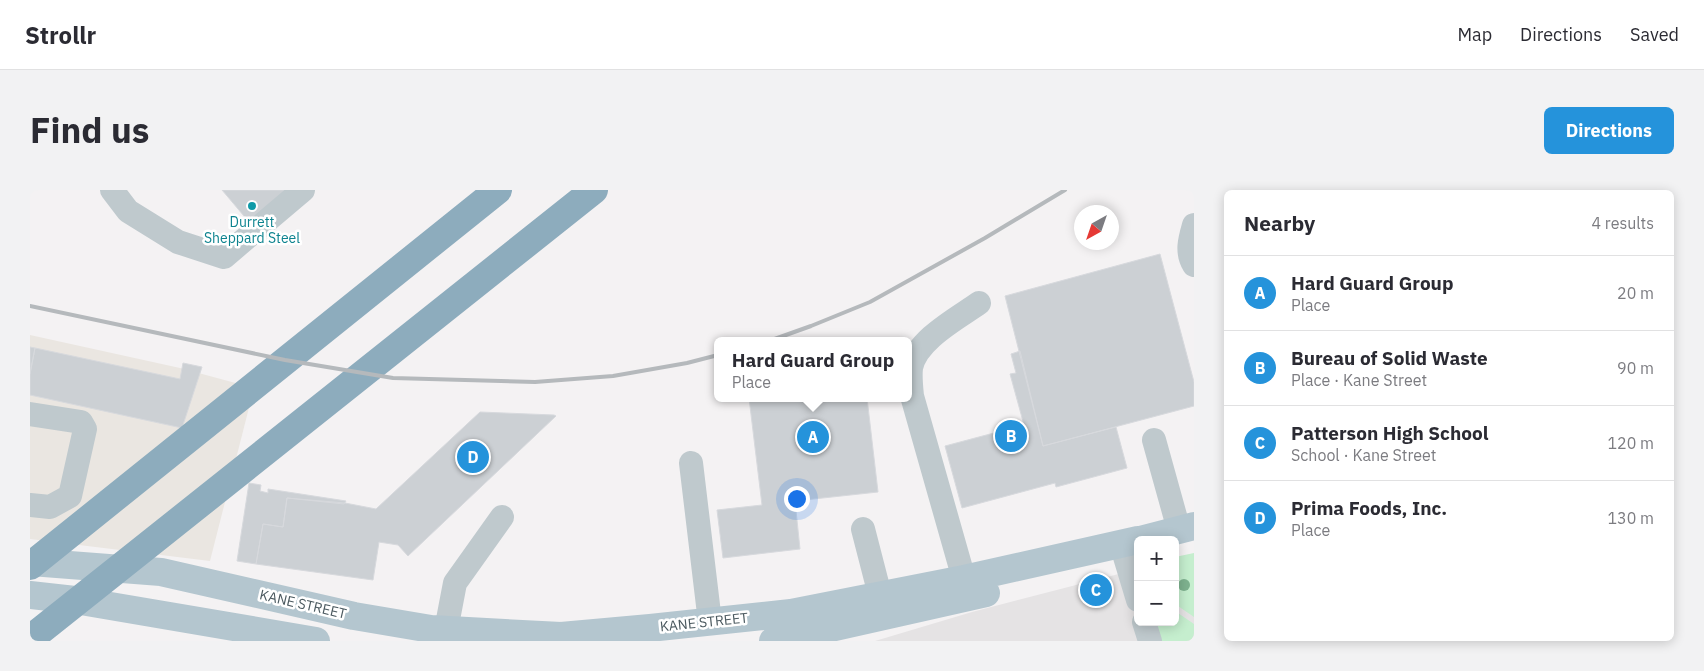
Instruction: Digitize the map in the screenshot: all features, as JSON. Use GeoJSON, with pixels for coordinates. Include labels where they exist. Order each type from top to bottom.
{"type":"FeatureCollection","features":[{"type":"Feature","properties":{"kind":"highway"},"geometry":{"type":"LineString","coordinates":[[30,566],[498,190]]}},
{"type":"Feature","properties":{"kind":"highway"},"geometry":{"type":"LineString","coordinates":[[30,639],[594,190]]}},
{"type":"Feature","properties":{"kind":"main road","name":"KANE STREET"},"geometry":{"type":"LineString","coordinates":[[30,562],[161,572],[354,616],[448,634],[561,636],[791,613],[964,579],[1134,542]]}},
{"type":"Feature","properties":{"kind":"main road"},"geometry":{"type":"LineString","coordinates":[[773,641],[981,594],[1134,544]]}},
{"type":"Feature","properties":{"kind":"main road"},"geometry":{"type":"LineString","coordinates":[[30,595],[75,600],[316,641]]}},
{"type":"Feature","properties":{"kind":"lane"},"geometry":{"type":"LineString","coordinates":[[112,190],[128,211],[178,242],[224,257],[303,190]]}},
{"type":"Feature","properties":{"kind":"lane"},"geometry":{"type":"LineString","coordinates":[[1194,225],[1190,239],[1189,256],[1194,264]]}},
{"type":"Feature","properties":{"kind":"lane"},"geometry":{"type":"LineString","coordinates":[[912,366],[919,352],[933,335],[979,303]]}},
{"type":"Feature","properties":{"kind":"lane"},"geometry":{"type":"LineString","coordinates":[[912,396],[964,579]]}},
{"type":"Feature","properties":{"kind":"lane"},"geometry":{"type":"LineString","coordinates":[[30,414],[81,422],[86,429],[70,496],[50,507],[30,504]]}},
{"type":"Feature","properties":{"kind":"lane"},"geometry":{"type":"LineString","coordinates":[[1151,536],[1154,440]]}},
{"type":"Feature","properties":{"kind":"lane"},"geometry":{"type":"LineString","coordinates":[[692,463],[710,622]]}},
{"type":"Feature","properties":{"kind":"lane"},"geometry":{"type":"LineString","coordinates":[[448,634],[456,583],[502,517]]}},
{"type":"Feature","properties":{"kind":"lane"},"geometry":{"type":"LineString","coordinates":[[863,529],[880,595]]}},
{"type":"Feature","properties":{"kind":"lane"},"geometry":{"type":"LineString","coordinates":[[1145,626],[1150,641]]}},
{"type":"Feature","properties":{"kind":"shaded area"},"geometry":{"type":"Polygon","coordinates":[[[30,335],[180,368],[254,388],[210,561],[30,539],[30,335]]]}},
{"type":"Feature","properties":{"kind":"shaded area"},"geometry":{"type":"Polygon","coordinates":[[[1194,555],[1194,641],[875,641],[972,612],[1134,570],[1134,626],[1179,626],[1179,559],[1194,555]]]}},
{"type":"Feature","properties":{"kind":"green space"},"geometry":{"type":"Polygon","coordinates":[[[1194,553],[1194,617],[1179,607],[1179,556],[1194,553]]]}},
{"type":"Feature","properties":{"kind":"green space"},"geometry":{"type":"Polygon","coordinates":[[[1179,614],[1194,624],[1194,641],[1159,641],[1154,626],[1179,626],[1179,614]]]}},
{"type":"Feature","properties":{"kind":"building","name":"Durrett Sheppard Steel"},"geometry":{"type":"Polygon","coordinates":[[[222,190],[287,190],[249,222],[222,190]]]}},
{"type":"Feature","properties":{"kind":"building"},"geometry":{"type":"Polygon","coordinates":[[[1160,254],[1194,382],[1194,406],[1043,446],[1005,296],[1160,254]]]}},
{"type":"Feature","properties":{"kind":"building"},"geometry":{"type":"Polygon","coordinates":[[[30,347],[35,348],[30,374],[30,347]]]}},
{"type":"Feature","properties":{"kind":"building"},"geometry":{"type":"Polygon","coordinates":[[[35,348],[180,379],[183,363],[202,367],[182,428],[30,395],[30,374],[35,348]]]}},
{"type":"Feature","properties":{"kind":"building"},"geometry":{"type":"Polygon","coordinates":[[[1020,351],[1043,446],[1116,427],[1127,468],[1056,487],[1055,483],[962,508],[945,446],[1024,425],[1010,374],[1016,373],[1011,354],[1020,351]]]}},
{"type":"Feature","properties":{"kind":"building"},"geometry":{"type":"Polygon","coordinates":[[[749,402],[867,402],[878,492],[795,501],[800,549],[723,558],[717,510],[762,505],[749,402]]]}},
{"type":"Feature","properties":{"kind":"building"},"geometry":{"type":"Polygon","coordinates":[[[480,412],[556,416],[408,556],[398,545],[379,542],[373,580],[256,564],[263,524],[283,527],[287,498],[345,503],[376,509],[480,412]]]}},
{"type":"Feature","properties":{"kind":"building"},"geometry":{"type":"Polygon","coordinates":[[[249,483],[261,485],[260,491],[268,493],[268,489],[346,501],[344,504],[287,498],[283,527],[263,524],[256,564],[237,561],[249,483]]]}},
{"type":"Feature","properties":{"kind":"railway"},"geometry":{"type":"LineString","coordinates":[[780,337],[870,302],[985,238],[1065,190]]}},
{"type":"Feature","properties":{"kind":"railway"},"geometry":{"type":"LineString","coordinates":[[30,306],[285,360],[393,378],[535,382],[613,376],[687,363],[714,356]]}},
{"type":"Feature","properties":{"kind":"place","name":"Durrett Sheppard Steel"},"geometry":{"type":"Point","coordinates":[252,206]}},
{"type":"Feature","properties":{"kind":"place","name":"Bureau of Solid Waste"},"geometry":{"type":"Point","coordinates":[1011,436]}},
{"type":"Feature","properties":{"kind":"place","name":"Hard Guard Group"},"geometry":{"type":"Point","coordinates":[813,437]}},
{"type":"Feature","properties":{"kind":"place","name":"Prima Foods, Inc."},"geometry":{"type":"Point","coordinates":[473,457]}},
{"type":"Feature","properties":{"kind":"place","name":"Patterson High School"},"geometry":{"type":"Point","coordinates":[1096,590]}}]}
